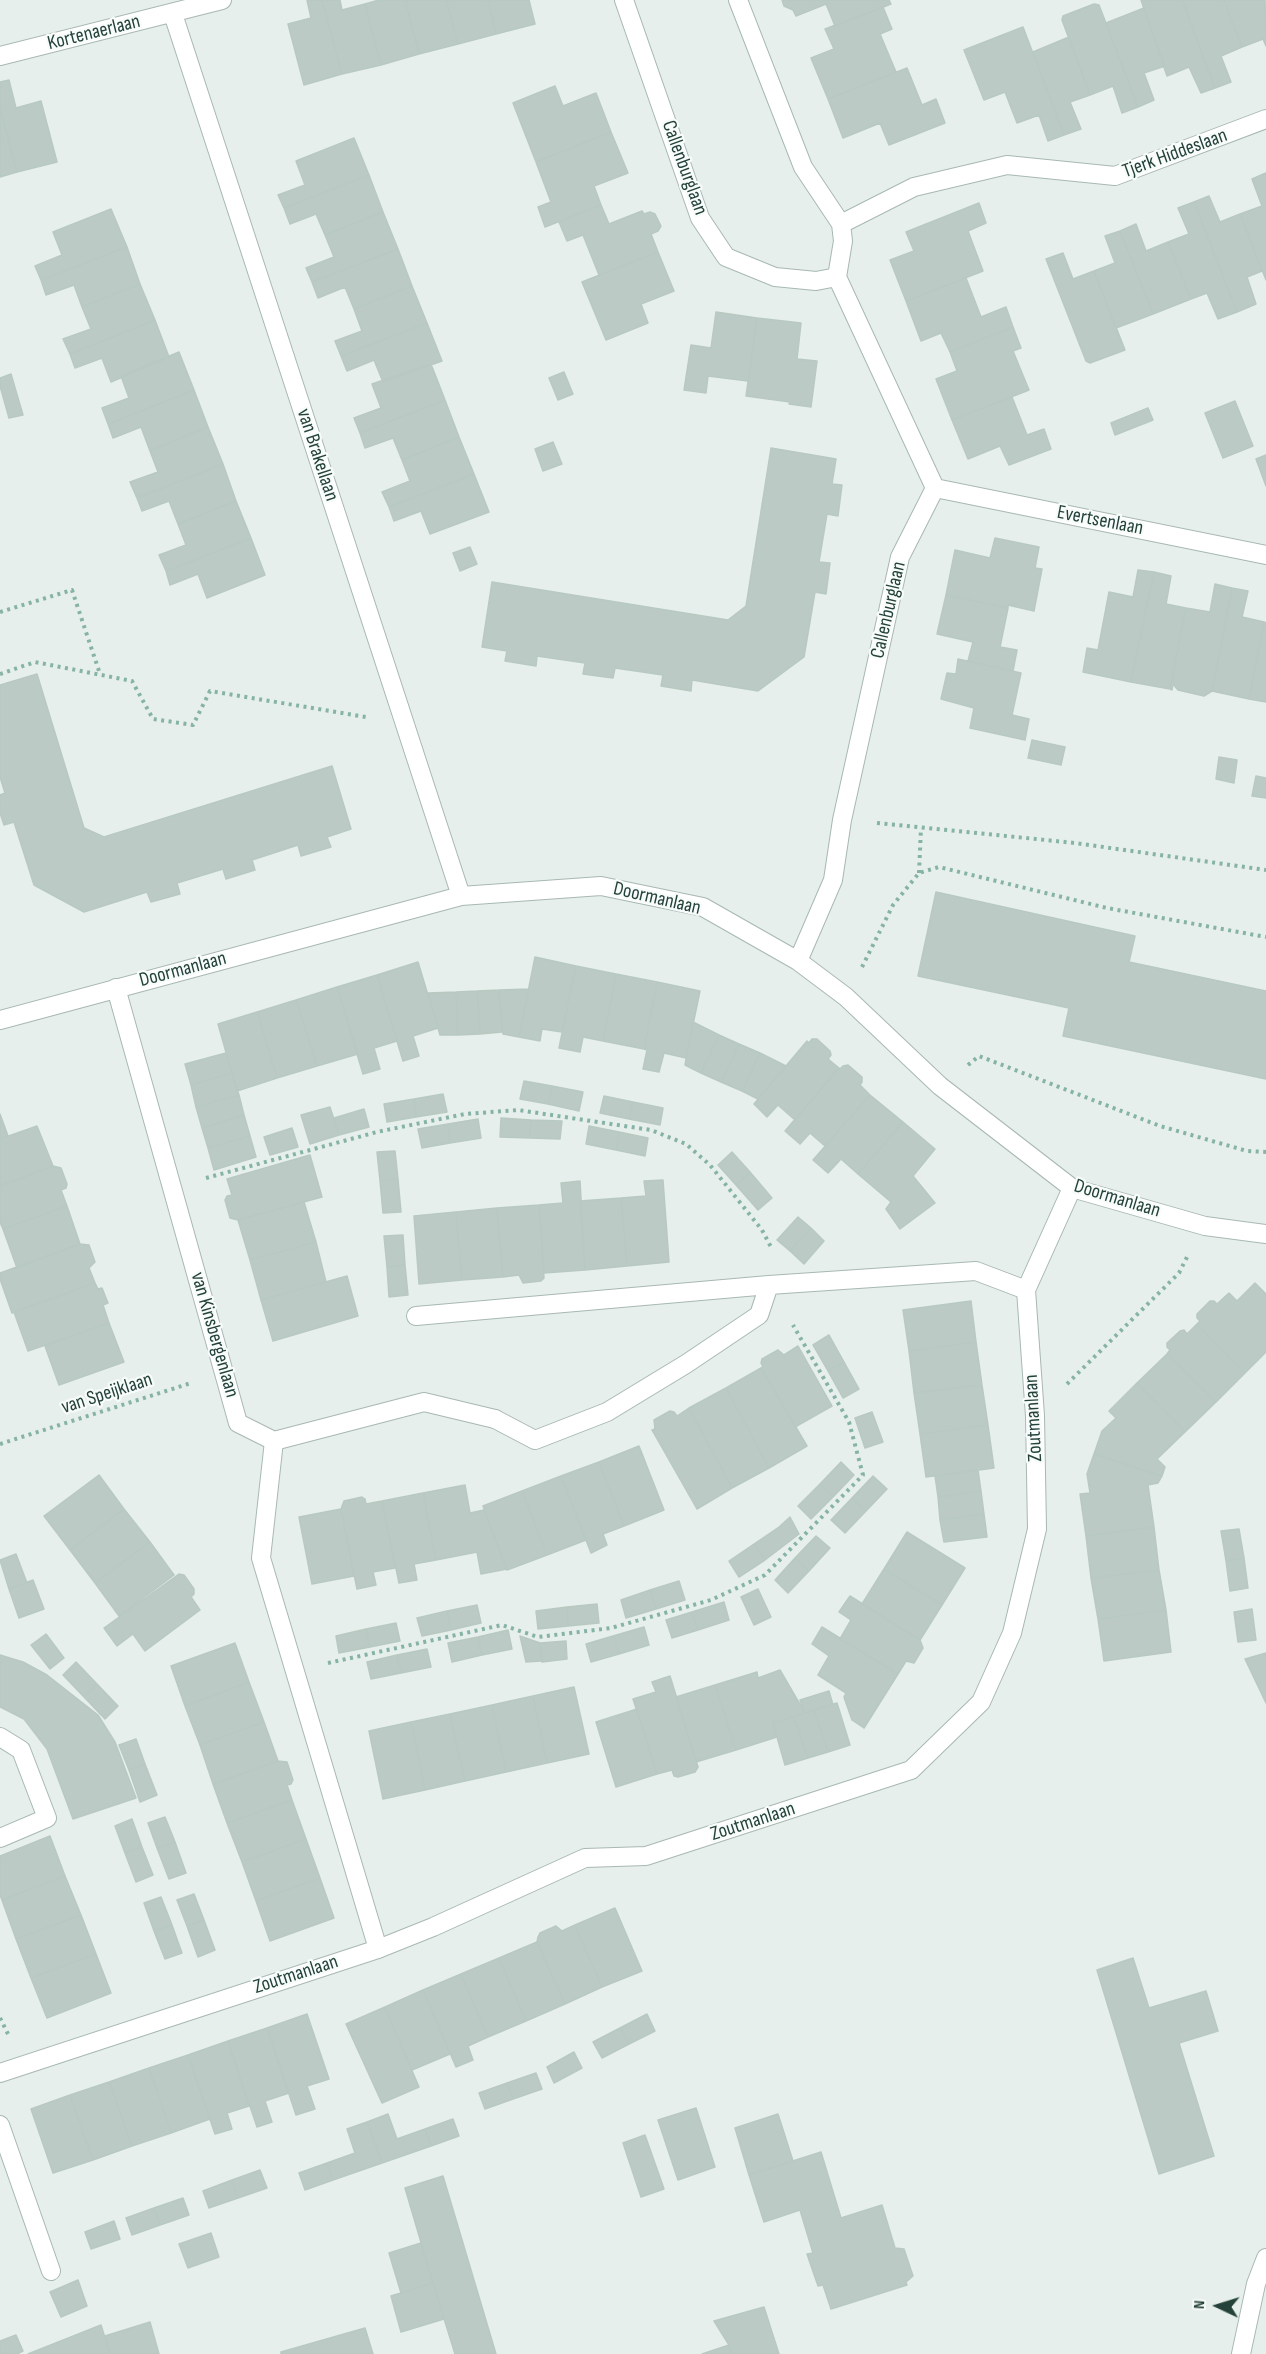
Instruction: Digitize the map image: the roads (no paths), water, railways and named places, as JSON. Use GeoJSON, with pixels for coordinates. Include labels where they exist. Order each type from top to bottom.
{"type":"FeatureCollection","features":[{"type":"Feature","properties":{"kind":"street","name":"Kortenaerlaan"},"geometry":{"type":"LineString","coordinates":[[0,56],[222,0]]}},
{"type":"Feature","properties":{"kind":"street","name":"Callenburglaan"},"geometry":{"type":"LineString","coordinates":[[624,0],[700,218],[726,257],[775,277],[816,281],[837,277]]}},
{"type":"Feature","properties":{"kind":"street"},"geometry":{"type":"LineString","coordinates":[[738,0],[803,168],[841,224],[843,241],[837,277],[935,488]]}},
{"type":"Feature","properties":{"kind":"street","name":"van Brakellaan"},"geometry":{"type":"LineString","coordinates":[[173,14],[461,896]]}},
{"type":"Feature","properties":{"kind":"street","name":"Tjerk Hiddeslaan"},"geometry":{"type":"LineString","coordinates":[[841,224],[914,187],[1007,165],[1115,176],[1266,119]]}},
{"type":"Feature","properties":{"kind":"street","name":"Callenburglaan"},"geometry":{"type":"LineString","coordinates":[[798,961],[833,880],[842,820],[900,557],[935,488]]}},
{"type":"Feature","properties":{"kind":"street","name":"Evertsenlaan"},"geometry":{"type":"LineString","coordinates":[[935,488],[1266,555]]}},
{"type":"Feature","properties":{"kind":"street","name":"Doormanlaan"},"geometry":{"type":"LineString","coordinates":[[0,1020],[461,896],[601,886],[703,907],[798,961],[846,997],[940,1086],[1072,1188],[1205,1226],[1266,1234]]}},
{"type":"Feature","properties":{"kind":"street","name":"van Kinsbergenlaan"},"geometry":{"type":"LineString","coordinates":[[116,988],[238,1423],[274,1441]]}},
{"type":"Feature","properties":{"kind":"street","name":"Zoutmanlaan"},"geometry":{"type":"LineString","coordinates":[[0,2073],[378,1949],[433,1927],[585,1858],[646,1856],[911,1770],[981,1702],[1012,1633],[1037,1529],[1035,1416],[1026,1290],[1072,1188]]}},
{"type":"Feature","properties":{"kind":"street"},"geometry":{"type":"LineString","coordinates":[[416,1316],[769,1285],[976,1271],[1026,1290]]}},
{"type":"Feature","properties":{"kind":"street"},"geometry":{"type":"LineString","coordinates":[[378,1949],[261,1558],[274,1441],[424,1402],[495,1419],[535,1440],[607,1412],[686,1364],[759,1315],[769,1285]]}},
{"type":"Feature","properties":{"kind":"street"},"geometry":{"type":"LineString","coordinates":[[0,1737],[21,1750],[47,1818],[0,1838]]}},
{"type":"Feature","properties":{"kind":"street"},"geometry":{"type":"LineString","coordinates":[[0,2125],[51,2271]]}},
{"type":"Feature","properties":{"kind":"street"},"geometry":{"type":"LineString","coordinates":[[1241,2354],[1256,2284],[1266,2258]]}}]}
